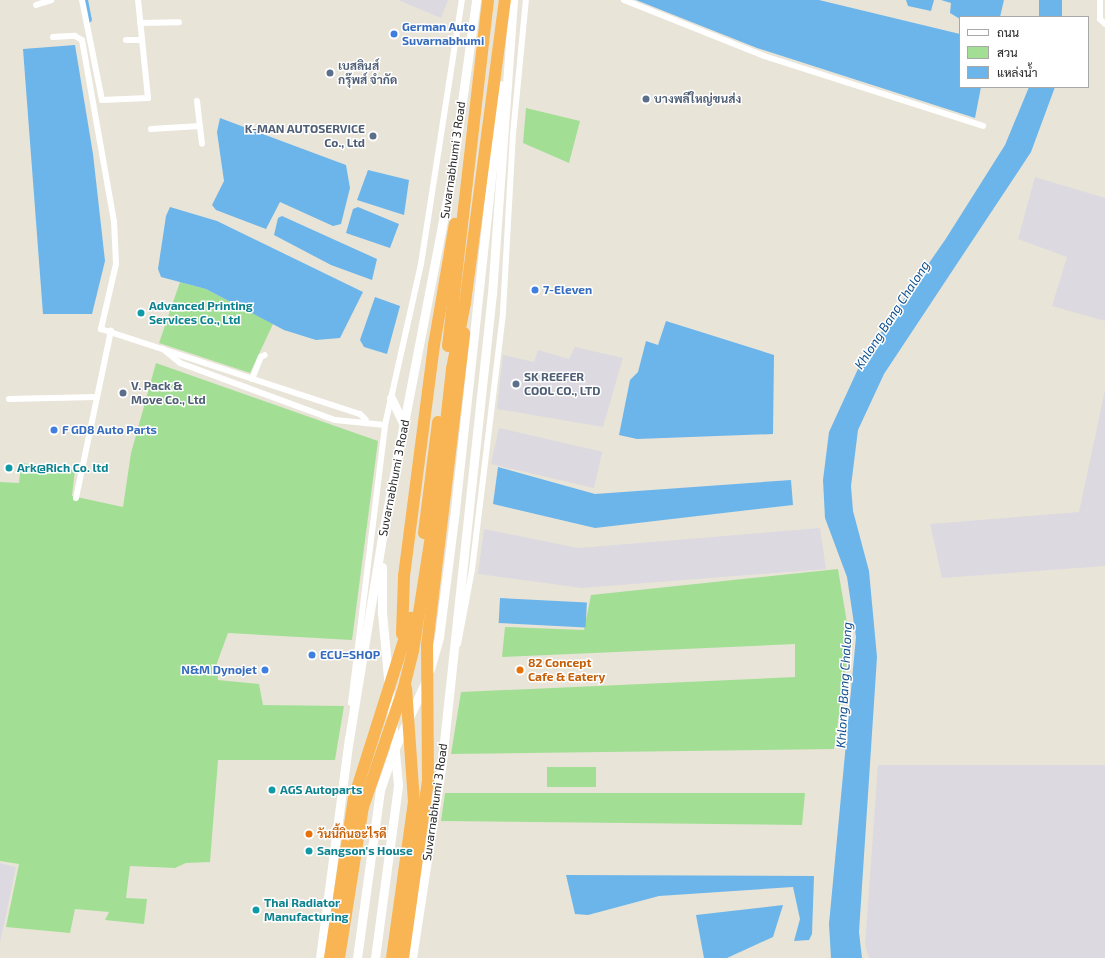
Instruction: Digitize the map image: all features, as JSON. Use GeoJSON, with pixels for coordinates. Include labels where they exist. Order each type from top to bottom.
{"type":"FeatureCollection","features":[{"type":"Feature","properties":{"kind":"highway"},"geometry":{"type":"LineString","coordinates":[[330,958],[354,798],[402,653],[416,590],[457,274],[468,164],[488,0]]}},
{"type":"Feature","properties":{"kind":"highway"},"geometry":{"type":"LineString","coordinates":[[403,958],[428,781],[427,645],[460,387],[465,303],[505,0]]}},
{"type":"Feature","properties":{"kind":"highway"},"geometry":{"type":"LineString","coordinates":[[392,958],[414,802],[403,658],[404,576],[439,306],[468,164]]}},
{"type":"Feature","properties":{"kind":"highway"},"geometry":{"type":"LineString","coordinates":[[340,958],[363,807],[404,688],[413,651],[439,485],[454,355],[465,303]]}},
{"type":"Feature","properties":{"kind":"main road","name":"Suvarnabhumi 3 Road"},"geometry":{"type":"LineString","coordinates":[[320,958],[349,739],[383,532],[452,174],[476,0]]}},
{"type":"Feature","properties":{"kind":"main road","name":"Suvarnabhumi 3 Road"},"geometry":{"type":"LineString","coordinates":[[412,958],[438,794],[445,717],[498,240],[507,45],[513,0]]}},
{"type":"Feature","properties":{"kind":"main road"},"geometry":{"type":"LineString","coordinates":[[357,958],[380,790],[393,752],[428,674],[439,637],[454,519],[507,45]]}},
{"type":"Feature","properties":{"kind":"main road"},"geometry":{"type":"LineString","coordinates":[[391,398],[404,425]]}},
{"type":"Feature","properties":{"kind":"main road"},"geometry":{"type":"LineString","coordinates":[[375,958],[398,785],[382,612],[383,532]]}},
{"type":"Feature","properties":{"kind":"street"},"geometry":{"type":"LineString","coordinates":[[36,5],[51,0]]}},
{"type":"Feature","properties":{"kind":"street"},"geometry":{"type":"LineString","coordinates":[[82,0],[100,100],[148,98],[138,0]]}},
{"type":"Feature","properties":{"kind":"street"},"geometry":{"type":"LineString","coordinates":[[349,739],[386,425],[421,264],[462,0]]}},
{"type":"Feature","properties":{"kind":"street"},"geometry":{"type":"LineString","coordinates":[[445,717],[472,570],[488,446],[504,298],[513,134],[526,0]]}},
{"type":"Feature","properties":{"kind":"street"},"geometry":{"type":"LineString","coordinates":[[624,0],[764,56],[983,126]]}},
{"type":"Feature","properties":{"kind":"street"},"geometry":{"type":"LineString","coordinates":[[1100,0],[1100,19],[1105,24]]}},
{"type":"Feature","properties":{"kind":"street"},"geometry":{"type":"LineString","coordinates":[[140,23],[179,22]]}},
{"type":"Feature","properties":{"kind":"street"},"geometry":{"type":"LineString","coordinates":[[53,37],[75,36],[82,40],[114,221],[116,264],[101,329],[111,330],[163,349],[360,414],[366,420],[386,425]]}},
{"type":"Feature","properties":{"kind":"street"},"geometry":{"type":"LineString","coordinates":[[126,40],[142,40]]}},
{"type":"Feature","properties":{"kind":"street"},"geometry":{"type":"LineString","coordinates":[[197,101],[202,144]]}},
{"type":"Feature","properties":{"kind":"street"},"geometry":{"type":"LineString","coordinates":[[151,129],[200,126]]}},
{"type":"Feature","properties":{"kind":"street"},"geometry":{"type":"LineString","coordinates":[[76,498],[111,330]]}},
{"type":"Feature","properties":{"kind":"street"},"geometry":{"type":"LineString","coordinates":[[163,349],[180,363],[335,420],[354,424],[366,420]]}},
{"type":"Feature","properties":{"kind":"street"},"geometry":{"type":"LineString","coordinates":[[252,379],[262,356],[265,355]]}},
{"type":"Feature","properties":{"kind":"street"},"geometry":{"type":"LineString","coordinates":[[9,399],[96,397]]}},
{"type":"Feature","properties":{"kind":"shaded area"},"geometry":{"type":"Polygon","coordinates":[[[398,0],[448,0],[441,18],[398,0]]]}},
{"type":"Feature","properties":{"kind":"shaded area"},"geometry":{"type":"Polygon","coordinates":[[[1035,177],[1105,198],[1105,321],[1052,306],[1067,257],[1018,239],[1035,177]]]}},
{"type":"Feature","properties":{"kind":"shaded area"},"geometry":{"type":"Polygon","coordinates":[[[575,347],[623,358],[603,427],[497,409],[503,355],[534,362],[538,350],[569,359],[575,347]]]}},
{"type":"Feature","properties":{"kind":"shaded area"},"geometry":{"type":"Polygon","coordinates":[[[1105,390],[1105,566],[942,578],[930,524],[1079,512],[1105,390]]]}},
{"type":"Feature","properties":{"kind":"shaded area"},"geometry":{"type":"Polygon","coordinates":[[[499,428],[602,452],[594,488],[491,464],[499,428]]]}},
{"type":"Feature","properties":{"kind":"shaded area"},"geometry":{"type":"Polygon","coordinates":[[[820,528],[826,569],[582,588],[478,574],[484,529],[578,548],[820,528]]]}},
{"type":"Feature","properties":{"kind":"shaded area"},"geometry":{"type":"Polygon","coordinates":[[[878,765],[1105,765],[1105,958],[869,958],[865,946],[878,765]]]}},
{"type":"Feature","properties":{"kind":"shaded area"},"geometry":{"type":"Polygon","coordinates":[[[0,863],[16,867],[0,943],[0,863]]]}},
{"type":"Feature","properties":{"kind":"green space"},"geometry":{"type":"Polygon","coordinates":[[[526,108],[580,121],[569,163],[523,143],[526,108]]]}},
{"type":"Feature","properties":{"kind":"green space"},"geometry":{"type":"Polygon","coordinates":[[[180,282],[206,289],[273,324],[250,373],[159,343],[180,282]]]}},
{"type":"Feature","properties":{"kind":"green space"},"geometry":{"type":"Polygon","coordinates":[[[156,363],[378,441],[352,640],[228,633],[217,663],[218,680],[259,684],[263,705],[344,706],[335,760],[218,760],[210,862],[186,863],[175,868],[130,866],[126,898],[147,899],[144,924],[105,920],[109,912],[75,909],[70,933],[6,927],[19,864],[0,861],[0,482],[19,483],[21,463],[75,470],[72,496],[123,507],[131,453],[156,363]]]}},
{"type":"Feature","properties":{"kind":"green space"},"geometry":{"type":"Polygon","coordinates":[[[838,569],[850,641],[834,749],[451,754],[461,692],[795,677],[795,644],[502,657],[505,627],[584,630],[591,595],[838,569]]]}},
{"type":"Feature","properties":{"kind":"green space"},"geometry":{"type":"Polygon","coordinates":[[[547,767],[596,767],[596,787],[547,787],[547,767]]]}},
{"type":"Feature","properties":{"kind":"green space"},"geometry":{"type":"Polygon","coordinates":[[[445,793],[805,793],[802,825],[441,821],[445,793]]]}},
{"type":"Feature","properties":{"kind":"water"},"geometry":{"type":"Polygon","coordinates":[[[636,0],[819,0],[959,34],[959,88],[981,88],[975,118],[757,48],[636,0]]]}},
{"type":"Feature","properties":{"kind":"water"},"geometry":{"type":"Polygon","coordinates":[[[906,0],[934,0],[931,11],[908,6],[906,0]]]}},
{"type":"Feature","properties":{"kind":"water"},"geometry":{"type":"Polygon","coordinates":[[[941,0],[1004,0],[1000,16],[959,16],[959,18],[950,13],[951,3],[941,0]]]}},
{"type":"Feature","properties":{"kind":"water"},"geometry":{"type":"Polygon","coordinates":[[[1039,0],[1062,0],[1062,16],[1039,16],[1039,0]]]}},
{"type":"Feature","properties":{"kind":"water"},"geometry":{"type":"Polygon","coordinates":[[[75,45],[93,154],[105,261],[92,314],[43,314],[23,49],[75,45]]]}},
{"type":"Feature","properties":{"kind":"water"},"geometry":{"type":"Polygon","coordinates":[[[1029,88],[1055,88],[1031,152],[884,374],[858,430],[851,486],[853,511],[869,571],[877,657],[859,932],[862,958],[831,958],[829,924],[856,637],[847,577],[825,518],[823,480],[829,432],[863,358],[945,240],[1005,145],[1029,88]]]}},
{"type":"Feature","properties":{"kind":"water"},"geometry":{"type":"Polygon","coordinates":[[[220,118],[346,165],[350,188],[341,224],[333,226],[280,202],[266,229],[216,210],[212,205],[224,181],[217,132],[220,118]]]}},
{"type":"Feature","properties":{"kind":"water"},"geometry":{"type":"Polygon","coordinates":[[[368,170],[409,180],[404,215],[357,200],[368,170]]]}},
{"type":"Feature","properties":{"kind":"water"},"geometry":{"type":"Polygon","coordinates":[[[170,207],[217,221],[363,292],[340,338],[316,340],[284,330],[206,289],[161,277],[158,269],[166,216],[170,207]]]}},
{"type":"Feature","properties":{"kind":"water"},"geometry":{"type":"Polygon","coordinates":[[[358,207],[399,224],[390,248],[346,233],[353,209],[358,207]]]}},
{"type":"Feature","properties":{"kind":"water"},"geometry":{"type":"Polygon","coordinates":[[[282,216],[377,259],[372,280],[331,265],[274,235],[278,218],[282,216]]]}},
{"type":"Feature","properties":{"kind":"water"},"geometry":{"type":"Polygon","coordinates":[[[375,297],[400,306],[387,354],[364,347],[360,340],[375,297]]]}},
{"type":"Feature","properties":{"kind":"water"},"geometry":{"type":"Polygon","coordinates":[[[666,321],[774,355],[773,434],[637,439],[619,435],[630,380],[638,372],[646,341],[658,345],[666,321]]]}},
{"type":"Feature","properties":{"kind":"water"},"geometry":{"type":"Polygon","coordinates":[[[498,467],[595,494],[791,480],[793,505],[595,528],[493,504],[498,467]]]}},
{"type":"Feature","properties":{"kind":"water"},"geometry":{"type":"Polygon","coordinates":[[[500,598],[587,603],[586,628],[499,623],[500,598]]]}},
{"type":"Feature","properties":{"kind":"water"},"geometry":{"type":"Polygon","coordinates":[[[566,875],[814,876],[812,934],[809,940],[794,941],[800,919],[793,887],[659,896],[588,915],[575,914],[566,875]]]}},
{"type":"Feature","properties":{"kind":"water"},"geometry":{"type":"Polygon","coordinates":[[[783,905],[773,937],[727,958],[704,958],[696,915],[783,905]]]}},
{"type":"Feature","properties":{"kind":"waterway"},"geometry":{"type":"LineString","coordinates":[[85,0],[89,20]]}},
{"type":"Feature","properties":{"kind":"place","name":"German Auto Suvarnabhumi"},"geometry":{"type":"Point","coordinates":[394,34]}},
{"type":"Feature","properties":{"kind":"place","name":"เบสลินส์ กรุ๊พส์ จำกัด"},"geometry":{"type":"Point","coordinates":[330,73]}},
{"type":"Feature","properties":{"kind":"place","name":"บางพลีใหญ่ขนส่ง"},"geometry":{"type":"Point","coordinates":[646,99]}},
{"type":"Feature","properties":{"kind":"place","name":"K-MAN AUTOSERVICE Co., Ltd"},"geometry":{"type":"Point","coordinates":[373,136]}},
{"type":"Feature","properties":{"kind":"place","name":"7-Eleven"},"geometry":{"type":"Point","coordinates":[535,290]}},
{"type":"Feature","properties":{"kind":"place","name":"Advanced Printing Services Co., Ltd"},"geometry":{"type":"Point","coordinates":[141,313]}},
{"type":"Feature","properties":{"kind":"place","name":"SK REEFER COOL CO., LTD"},"geometry":{"type":"Point","coordinates":[516,384]}},
{"type":"Feature","properties":{"kind":"place","name":"V. Pack & Move Co., Ltd"},"geometry":{"type":"Point","coordinates":[123,393]}},
{"type":"Feature","properties":{"kind":"place","name":"F GD8 Auto Parts"},"geometry":{"type":"Point","coordinates":[54,430]}},
{"type":"Feature","properties":{"kind":"place","name":"Ark@Rich Co. ltd"},"geometry":{"type":"Point","coordinates":[9,468]}},
{"type":"Feature","properties":{"kind":"place","name":"ECU=SHOP"},"geometry":{"type":"Point","coordinates":[312,655]}},
{"type":"Feature","properties":{"kind":"place","name":"N&M Dynojet"},"geometry":{"type":"Point","coordinates":[265,670]}},
{"type":"Feature","properties":{"kind":"place","name":"82 Concept Cafe & Eatery"},"geometry":{"type":"Point","coordinates":[520,670]}},
{"type":"Feature","properties":{"kind":"place","name":"AGS Autoparts"},"geometry":{"type":"Point","coordinates":[272,790]}},
{"type":"Feature","properties":{"kind":"place","name":"วันนี้กินอะไรดี"},"geometry":{"type":"Point","coordinates":[309,834]}},
{"type":"Feature","properties":{"kind":"place","name":"Sangson's House"},"geometry":{"type":"Point","coordinates":[309,851]}},
{"type":"Feature","properties":{"kind":"place","name":"Thai Radiator Manufacturing"},"geometry":{"type":"Point","coordinates":[256,910]}},
{"type":"Feature","properties":{"kind":"water label","name":"Khlong Bang Chalong"},"geometry":{"type":"Point","coordinates":[892,315]}},
{"type":"Feature","properties":{"kind":"water label","name":"Khlong Bang Chalong"},"geometry":{"type":"Point","coordinates":[844,685]}}]}
